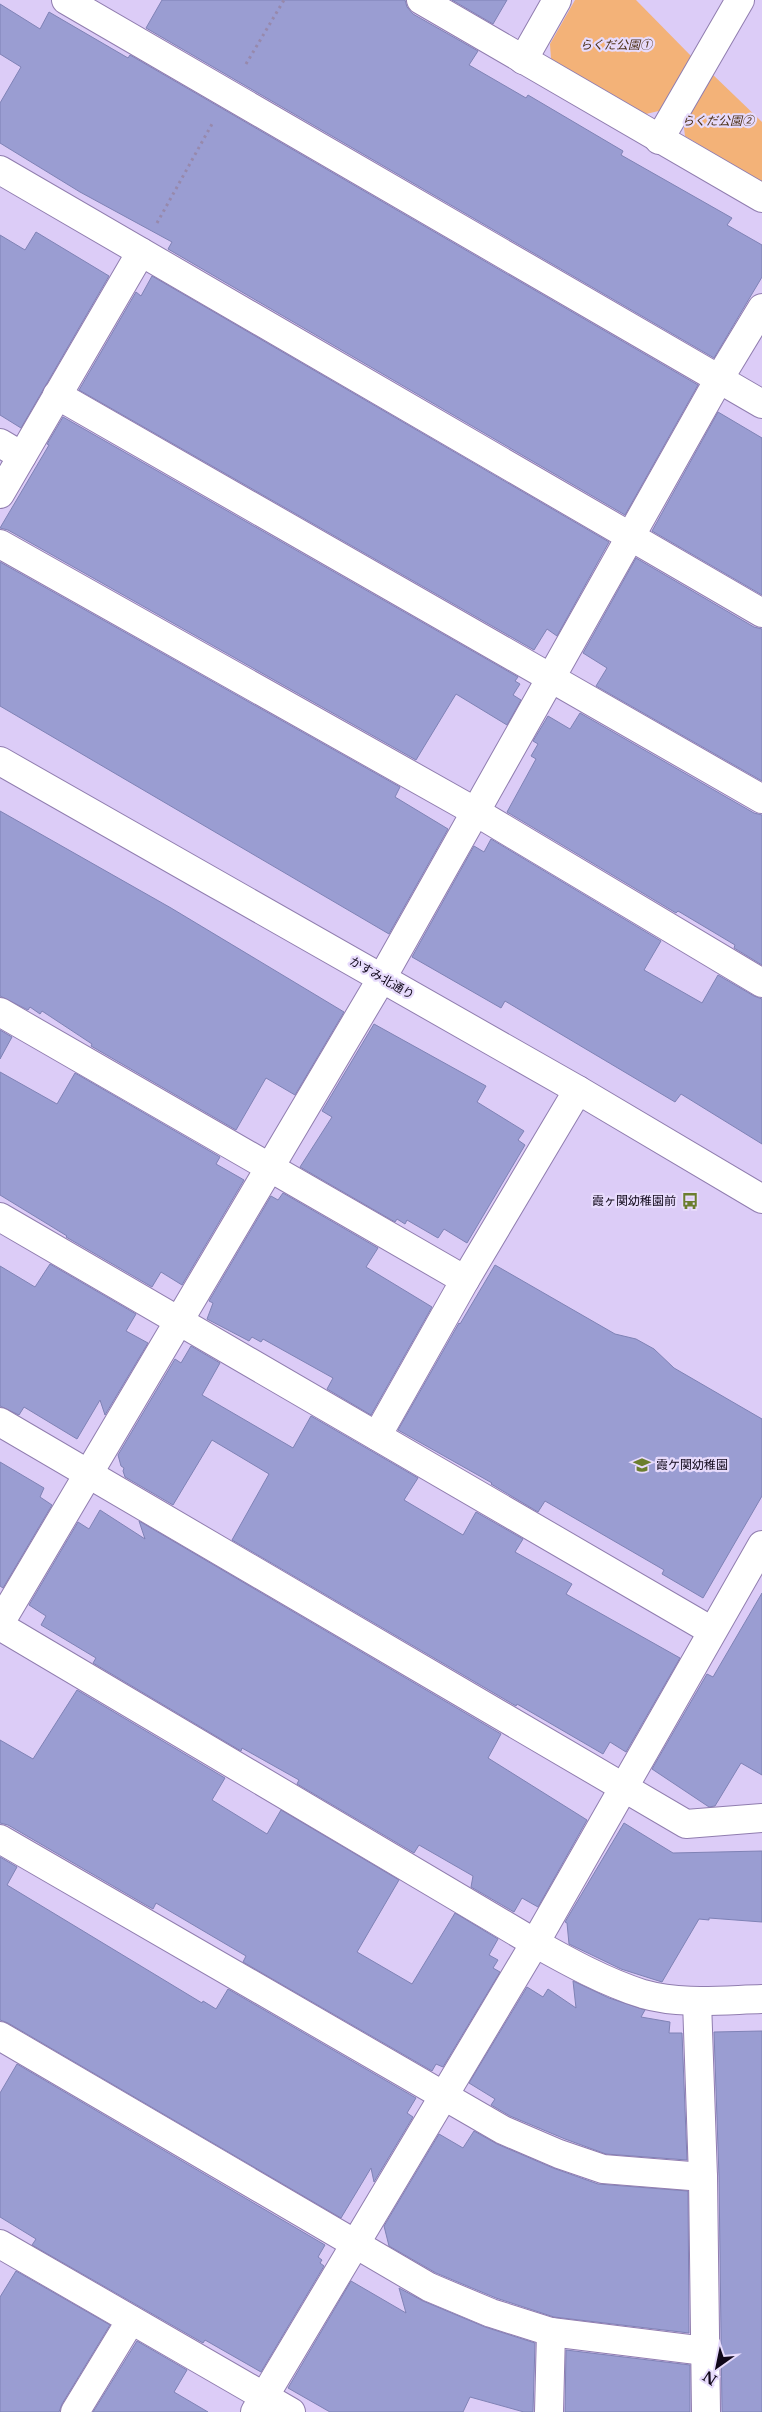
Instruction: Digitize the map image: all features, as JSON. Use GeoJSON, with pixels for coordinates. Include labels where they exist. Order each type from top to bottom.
{"type":"FeatureCollection","features":[{"type":"Feature","properties":{"kind":"street"},"geometry":{"type":"LineString","coordinates":[[66,0],[762,404]]}},
{"type":"Feature","properties":{"kind":"street"},"geometry":{"type":"LineString","coordinates":[[421,0],[659,140],[762,198]]}},
{"type":"Feature","properties":{"kind":"street"},"geometry":{"type":"LineString","coordinates":[[523,60],[557,0]]}},
{"type":"Feature","properties":{"kind":"street"},"geometry":{"type":"LineString","coordinates":[[659,140],[740,0]]}},
{"type":"Feature","properties":{"kind":"street"},"geometry":{"type":"LineString","coordinates":[[0,170],[762,613]]}},
{"type":"Feature","properties":{"kind":"street"},"geometry":{"type":"LineString","coordinates":[[0,494],[11,449],[57,395],[141,252]]}},
{"type":"Feature","properties":{"kind":"street"},"geometry":{"type":"LineString","coordinates":[[762,308],[719,379],[382,978],[0,1625],[534,1943],[584,1970],[644,1994],[697,2001],[762,1999]]}},
{"type":"Feature","properties":{"kind":"street"},"geometry":{"type":"LineString","coordinates":[[57,395],[552,676],[762,798]]}},
{"type":"Feature","properties":{"kind":"street"},"geometry":{"type":"LineString","coordinates":[[0,544],[476,812],[762,983]]}},
{"type":"Feature","properties":{"kind":"street","name":"かすみ北通り"},"geometry":{"type":"LineString","coordinates":[[0,761],[578,1090],[762,1199]]}},
{"type":"Feature","properties":{"kind":"street"},"geometry":{"type":"LineString","coordinates":[[0,1012],[465,1280]]}},
{"type":"Feature","properties":{"kind":"street"},"geometry":{"type":"LineString","coordinates":[[377,1436],[465,1280],[578,1090]]}},
{"type":"Feature","properties":{"kind":"street"},"geometry":{"type":"LineString","coordinates":[[0,1216],[712,1631]]}},
{"type":"Feature","properties":{"kind":"street"},"geometry":{"type":"LineString","coordinates":[[0,1422],[686,1824],[762,1818]]}},
{"type":"Feature","properties":{"kind":"street"},"geometry":{"type":"LineString","coordinates":[[259,2404],[534,1943],[624,1789],[762,1545]]}},
{"type":"Feature","properties":{"kind":"street"},"geometry":{"type":"LineString","coordinates":[[0,1839],[503,2130],[559,2154],[603,2169],[703,2177]]}},
{"type":"Feature","properties":{"kind":"street"},"geometry":{"type":"LineString","coordinates":[[697,2001],[703,2177],[706,2412]]}},
{"type":"Feature","properties":{"kind":"street"},"geometry":{"type":"LineString","coordinates":[[0,2036],[429,2287],[491,2314],[551,2332],[705,2351]]}},
{"type":"Feature","properties":{"kind":"street"},"geometry":{"type":"LineString","coordinates":[[0,2245],[131,2320],[259,2404],[291,2412]]}},
{"type":"Feature","properties":{"kind":"street"},"geometry":{"type":"LineString","coordinates":[[75,2412],[131,2320]]}},
{"type":"Feature","properties":{"kind":"street"},"geometry":{"type":"LineString","coordinates":[[549,2412],[551,2332]]}},
{"type":"Feature","properties":{"kind":"green space","name":"らくだ公園①"},"geometry":{"type":"Polygon","coordinates":[[[575,0],[636,0],[693,58],[663,110],[646,114],[551,59],[550,44],[575,0]]]}},
{"type":"Feature","properties":{"kind":"green space","name":"らくだ公園②"},"geometry":{"type":"Polygon","coordinates":[[[709,71],[762,122],[762,183],[685,136],[683,120],[709,71]]]}},
{"type":"Feature","properties":{"kind":"building"},"geometry":{"type":"Polygon","coordinates":[[[162,0],[405,0],[407,7],[413,14],[478,51],[469,65],[526,98],[528,95],[623,151],[621,155],[732,218],[727,225],[762,245],[762,277],[714,358],[146,28],[162,0]]]}},
{"type":"Feature","properties":{"kind":"building"},"geometry":{"type":"Polygon","coordinates":[[[452,0],[507,0],[493,24],[452,0]]]}},
{"type":"Feature","properties":{"kind":"building"},"geometry":{"type":"Polygon","coordinates":[[[0,4],[40,29],[49,12],[128,58],[130,55],[698,385],[625,515],[168,249],[172,242],[80,192],[0,143],[0,103],[21,67],[0,54],[0,4]]]}},
{"type":"Feature","properties":{"kind":"building"},"geometry":{"type":"Polygon","coordinates":[[[36,232],[109,276],[21,428],[0,415],[0,235],[25,250],[36,232]]]}},
{"type":"Feature","properties":{"kind":"building"},"geometry":{"type":"Polygon","coordinates":[[[152,276],[609,542],[557,636],[547,629],[534,650],[79,390],[136,292],[141,296],[152,276]]]}},
{"type":"Feature","properties":{"kind":"building"},"geometry":{"type":"Polygon","coordinates":[[[718,412],[762,438],[762,595],[652,531],[718,412]]]}},
{"type":"Feature","properties":{"kind":"building"},"geometry":{"type":"Polygon","coordinates":[[[63,417],[518,677],[515,681],[520,684],[513,695],[521,700],[507,725],[456,694],[416,760],[8,530],[0,528],[49,445],[47,444],[63,417]]]}},
{"type":"Feature","properties":{"kind":"building"},"geometry":{"type":"Polygon","coordinates":[[[636,558],[754,627],[762,629],[762,781],[596,686],[607,668],[583,653],[636,558]]]}},
{"type":"Feature","properties":{"kind":"building"},"geometry":{"type":"Polygon","coordinates":[[[0,562],[400,787],[395,797],[448,829],[389,934],[0,706],[0,562]]]}},
{"type":"Feature","properties":{"kind":"building"},"geometry":{"type":"Polygon","coordinates":[[[580,713],[754,813],[762,815],[762,965],[734,948],[735,945],[678,911],[676,913],[507,812],[536,759],[531,756],[538,744],[533,741],[548,716],[570,729],[580,713]]]}},
{"type":"Feature","properties":{"kind":"building"},"geometry":{"type":"Polygon","coordinates":[[[0,811],[171,908],[344,1012],[295,1095],[266,1078],[236,1130],[91,1046],[92,1044],[42,1011],[40,1014],[30,1007],[28,1010],[0,996],[0,811]]]}},
{"type":"Feature","properties":{"kind":"building"},"geometry":{"type":"Polygon","coordinates":[[[491,839],[661,941],[644,970],[702,1003],[718,975],[762,999],[762,1144],[681,1094],[675,1102],[505,1001],[501,1008],[412,957],[474,846],[484,852],[491,839]]]}},
{"type":"Feature","properties":{"kind":"building"},"geometry":{"type":"Polygon","coordinates":[[[374,1024],[486,1086],[477,1102],[524,1131],[518,1140],[525,1145],[467,1243],[444,1229],[438,1238],[407,1220],[405,1224],[397,1219],[395,1222],[300,1167],[332,1117],[322,1111],[374,1024]]]}},
{"type":"Feature","properties":{"kind":"building"},"geometry":{"type":"Polygon","coordinates":[[[0,1030],[12,1037],[0,1059],[0,1030]]]}},
{"type":"Feature","properties":{"kind":"building"},"geometry":{"type":"Polygon","coordinates":[[[0,1072],[57,1104],[75,1073],[220,1157],[216,1164],[244,1180],[182,1285],[161,1272],[152,1287],[66,1237],[0,1195],[0,1072]]]}},
{"type":"Feature","properties":{"kind":"building"},"geometry":{"type":"Polygon","coordinates":[[[283,1193],[378,1248],[366,1267],[432,1307],[371,1415],[327,1389],[333,1378],[263,1339],[261,1342],[252,1337],[249,1341],[207,1319],[213,1303],[209,1301],[271,1196],[278,1200],[283,1193]]]}},
{"type":"Feature","properties":{"kind":"building"},"geometry":{"type":"Polygon","coordinates":[[[50,1264],[136,1314],[126,1331],[148,1343],[105,1415],[100,1400],[77,1439],[24,1407],[19,1415],[0,1406],[0,1266],[35,1287],[50,1264]]]}},
{"type":"Feature","properties":{"kind":"building"},"geometry":{"type":"Polygon","coordinates":[[[495,1265],[615,1334],[636,1339],[654,1349],[674,1368],[762,1419],[762,1496],[703,1598],[662,1574],[664,1570],[545,1501],[538,1512],[492,1483],[398,1430],[459,1323],[495,1265]]]}},
{"type":"Feature","properties":{"kind":"building"},"geometry":{"type":"Polygon","coordinates":[[[191,1346],[220,1363],[202,1395],[293,1448],[311,1416],[418,1478],[404,1500],[463,1535],[476,1512],[523,1539],[515,1552],[572,1584],[566,1594],[680,1658],[626,1752],[610,1742],[603,1754],[517,1704],[516,1706],[232,1540],[269,1474],[212,1440],[173,1505],[125,1477],[124,1468],[121,1466],[118,1455],[175,1359],[181,1363],[191,1346]]]}},
{"type":"Feature","properties":{"kind":"building"},"geometry":{"type":"Polygon","coordinates":[[[0,1462],[44,1488],[40,1497],[52,1505],[3,1588],[0,1586],[0,1462]]]}},
{"type":"Feature","properties":{"kind":"building"},"geometry":{"type":"Polygon","coordinates":[[[100,1510],[145,1539],[139,1521],[501,1734],[488,1758],[587,1820],[538,1907],[522,1898],[514,1912],[471,1887],[473,1876],[419,1845],[414,1853],[297,1784],[299,1780],[242,1748],[241,1751],[93,1663],[96,1658],[41,1625],[46,1616],[29,1605],[78,1522],[89,1529],[100,1510]]]}},
{"type":"Feature","properties":{"kind":"building"},"geometry":{"type":"Polygon","coordinates":[[[762,1593],[762,1775],[741,1763],[715,1806],[709,1807],[652,1769],[707,1674],[713,1677],[762,1593]]]}},
{"type":"Feature","properties":{"kind":"building"},"geometry":{"type":"Polygon","coordinates":[[[77,1690],[225,1778],[212,1800],[267,1834],[281,1810],[399,1880],[357,1952],[412,1984],[455,1913],[498,1939],[489,1955],[498,1960],[493,1968],[500,1972],[443,2067],[436,2064],[432,2071],[243,1962],[246,1956],[156,1903],[153,1909],[8,1825],[0,1823],[0,1740],[33,1759],[77,1690]]]}},
{"type":"Feature","properties":{"kind":"building"},"geometry":{"type":"Polygon","coordinates":[[[624,1823],[673,1853],[762,1851],[762,1922],[699,1919],[662,1982],[621,1969],[569,1944],[567,1923],[565,1922],[624,1823]]]}},
{"type":"Feature","properties":{"kind":"building"},"geometry":{"type":"Polygon","coordinates":[[[0,1857],[17,1867],[7,1885],[202,2003],[203,2001],[216,2009],[228,1989],[416,2098],[407,2113],[413,2117],[374,2182],[371,2168],[341,2218],[0,2020],[0,1857]]]}},
{"type":"Feature","properties":{"kind":"building"},"geometry":{"type":"Polygon","coordinates":[[[573,1981],[609,1998],[645,2010],[641,2017],[670,2022],[669,2033],[682,2033],[687,2160],[606,2154],[510,2116],[491,2105],[495,2099],[469,2083],[527,1987],[543,1997],[548,1989],[576,2008],[573,1981]]]}},
{"type":"Feature","properties":{"kind":"building"},"geometry":{"type":"Polygon","coordinates":[[[762,2031],[762,2412],[722,2412],[719,2177],[714,2032],[762,2031]]]}},
{"type":"Feature","properties":{"kind":"building"},"geometry":{"type":"Polygon","coordinates":[[[17,2064],[325,2245],[318,2257],[322,2260],[320,2263],[324,2266],[261,2372],[205,2340],[203,2343],[32,2245],[36,2239],[0,2217],[0,2093],[17,2064]]]}},
{"type":"Feature","properties":{"kind":"building"},"geometry":{"type":"Polygon","coordinates":[[[474,2131],[497,2144],[553,2168],[598,2184],[688,2191],[689,2333],[554,2317],[496,2298],[436,2273],[389,2246],[384,2226],[439,2134],[463,2148],[474,2131]]]}},
{"type":"Feature","properties":{"kind":"building"},"geometry":{"type":"Polygon","coordinates":[[[16,2271],[110,2325],[59,2412],[0,2412],[0,2297],[16,2271]]]}},
{"type":"Feature","properties":{"kind":"building"},"geometry":{"type":"Polygon","coordinates":[[[351,2281],[406,2313],[399,2288],[423,2301],[485,2327],[535,2343],[533,2412],[524,2412],[470,2397],[463,2412],[330,2412],[288,2388],[351,2281]]]}},
{"type":"Feature","properties":{"kind":"building"},"geometry":{"type":"Polygon","coordinates":[[[137,2341],[187,2370],[174,2392],[208,2412],[93,2412],[137,2341]]]}},
{"type":"Feature","properties":{"kind":"building"},"geometry":{"type":"Polygon","coordinates":[[[566,2350],[690,2365],[690,2412],[565,2412],[566,2350]]]}},
{"type":"Feature","properties":{"kind":"place","name":"霞ヶ関幼稚園前"},"geometry":{"type":"Point","coordinates":[690,1201]}},
{"type":"Feature","properties":{"kind":"place","name":"霞ケ関幼稚園"},"geometry":{"type":"Point","coordinates":[642,1465]}}]}
